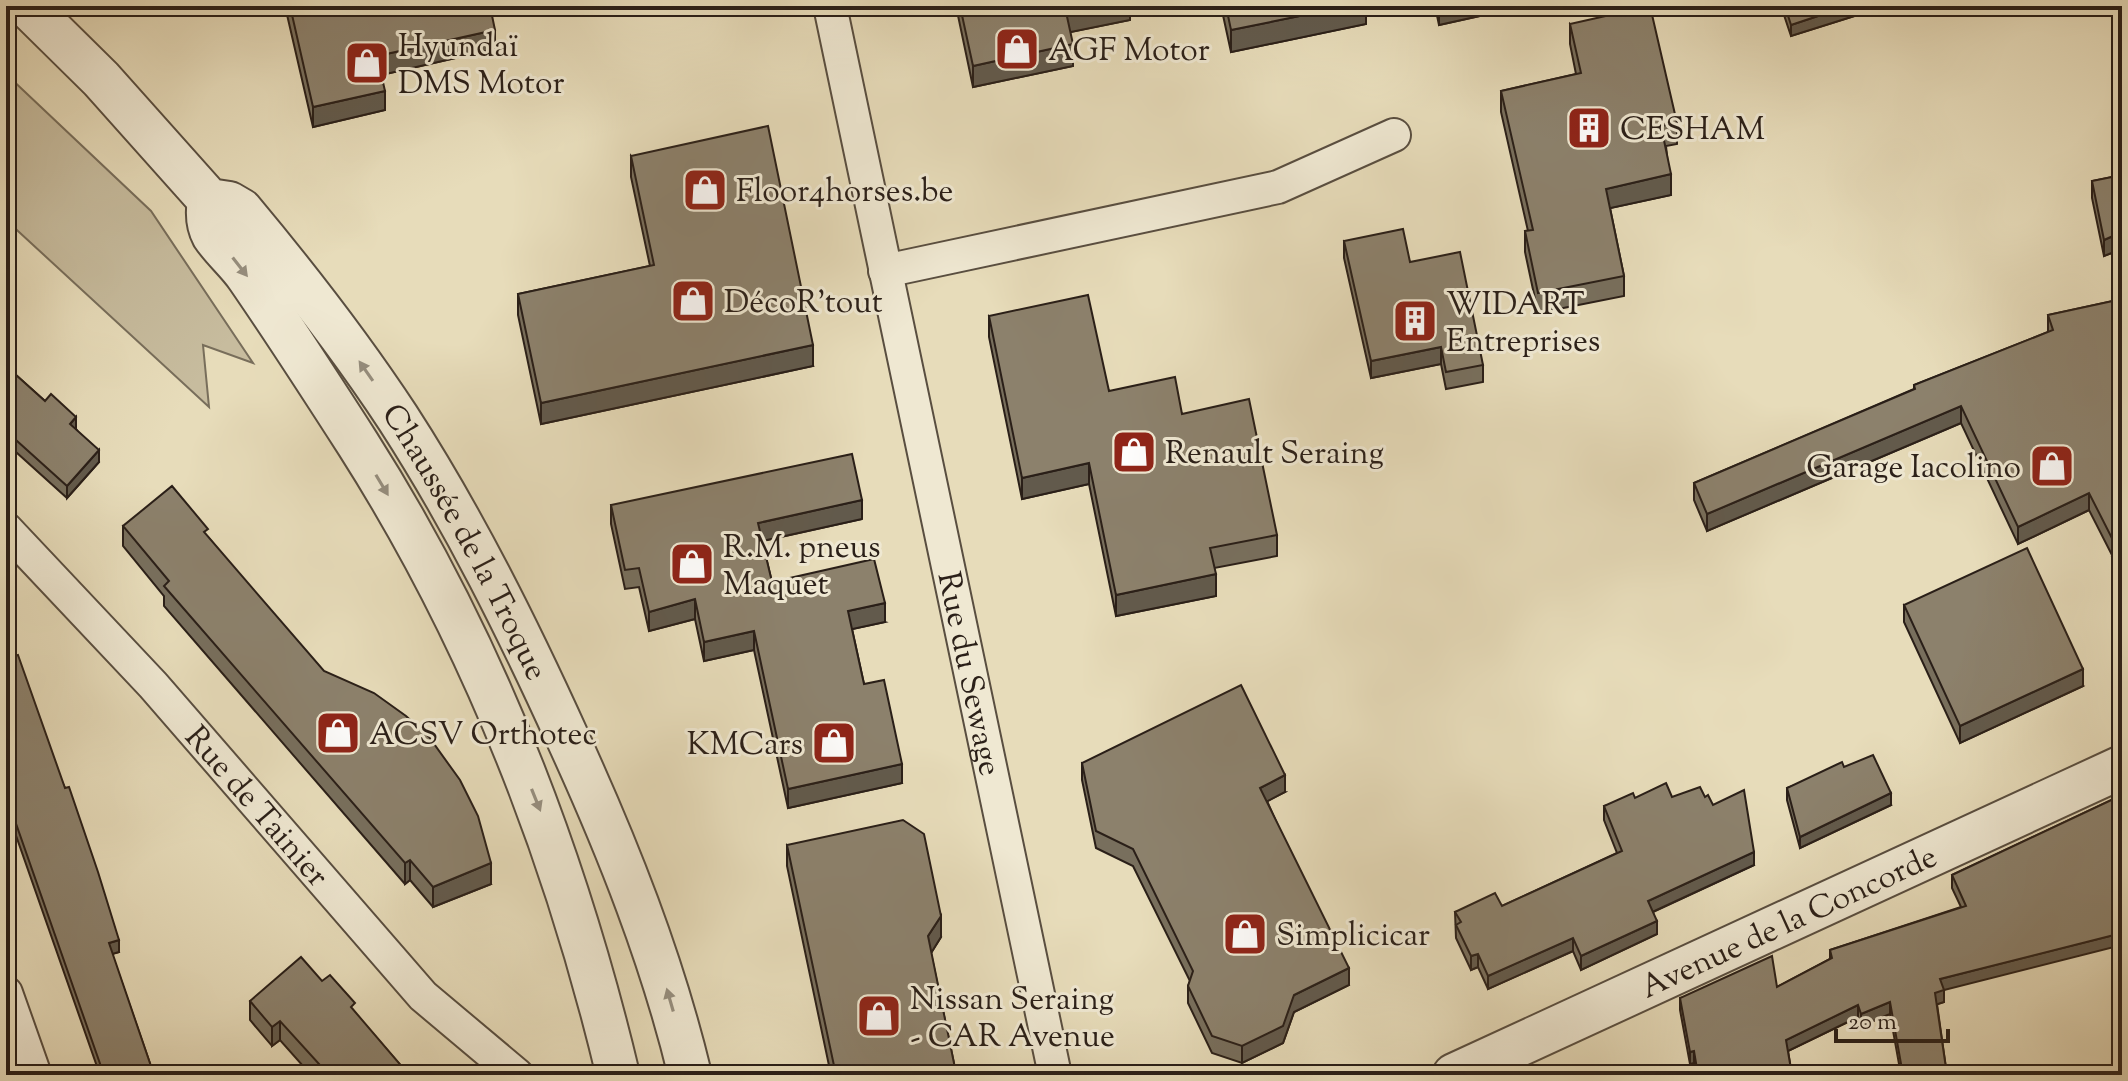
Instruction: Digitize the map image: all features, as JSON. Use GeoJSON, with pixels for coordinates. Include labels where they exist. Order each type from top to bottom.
{"type":"FeatureCollection","features":[{"type":"Feature","properties":{"kind":"street","name":"Chaussée de la Troque"},"geometry":{"type":"LineString","coordinates":[[27,6],[101,79],[209,200],[229,203],[241,210],[336,328],[398,418],[469,539],[525,645],[595,799],[650,937],[690,1075]]}},
{"type":"Feature","properties":{"kind":"street","name":"Rue du Sewage"},"geometry":{"type":"LineString","coordinates":[[830,6],[1055,1075]]}},
{"type":"Feature","properties":{"kind":"street"},"geometry":{"type":"LineString","coordinates":[[885,271],[1278,187],[1394,135]]}},
{"type":"Feature","properties":{"kind":"street","name":"Chaussée de la Troque"},"geometry":{"type":"LineString","coordinates":[[209,200],[208,222],[213,234],[246,274],[367,460],[429,563],[500,714],[540,812],[578,927],[618,1075]]}},
{"type":"Feature","properties":{"kind":"street","name":"Rue de Tainier"},"geometry":{"type":"LineString","coordinates":[[6,529],[153,685],[423,996],[517,1075]]}},
{"type":"Feature","properties":{"kind":"street","name":"Avenue de la Concorde"},"geometry":{"type":"LineString","coordinates":[[1454,1075],[2122,767]]}},
{"type":"Feature","properties":{"kind":"street"},"geometry":{"type":"LineString","coordinates":[[6,993],[35,1075]]}},
{"type":"Feature","properties":{"kind":"shaded area"},"geometry":{"type":"Polygon","coordinates":[[[6,74],[151,211],[253,363],[203,345],[209,407],[6,220],[6,74]]]}},
{"type":"Feature","properties":{"kind":"building","name":"Hyundaï DMS Motor"},"geometry":{"type":"Polygon","coordinates":[[[290,6],[490,6],[495,30],[377,56],[385,91],[313,107],[290,6]]]}},
{"type":"Feature","properties":{"kind":"building"},"geometry":{"type":"Polygon","coordinates":[[[960,6],[1093,6],[1066,12],[1073,44],[973,66],[960,6]]]}},
{"type":"Feature","properties":{"kind":"building"},"geometry":{"type":"Polygon","coordinates":[[[1226,6],[1349,6],[1231,30],[1226,6]]]}},
{"type":"Feature","properties":{"kind":"building"},"geometry":{"type":"Polygon","coordinates":[[[1650,6],[1677,123],[1661,126],[1671,174],[1606,189],[1624,276],[1538,293],[1525,231],[1533,230],[1501,91],[1581,73],[1570,24],[1650,6]]]}},
{"type":"Feature","properties":{"kind":"building"},"geometry":{"type":"Polygon","coordinates":[[[1785,6],[1848,6],[1791,25],[1785,6]]]}},
{"type":"Feature","properties":{"kind":"building","name":"DécoR'tout"},"geometry":{"type":"Polygon","coordinates":[[[768,126],[813,345],[541,403],[518,294],[654,265],[631,156],[768,126]]]}},
{"type":"Feature","properties":{"kind":"building"},"geometry":{"type":"Polygon","coordinates":[[[2122,175],[2122,232],[2104,240],[2092,181],[2122,175]]]}},
{"type":"Feature","properties":{"kind":"building","name":"WIDART Entreprises"},"geometry":{"type":"Polygon","coordinates":[[[1403,229],[1410,262],[1460,252],[1483,365],[1446,372],[1441,347],[1371,361],[1344,241],[1403,229]]]}},
{"type":"Feature","properties":{"kind":"building","name":"Renault Seraing"},"geometry":{"type":"Polygon","coordinates":[[[1088,295],[1109,391],[1175,377],[1182,414],[1249,399],[1277,535],[1210,548],[1216,574],[1116,595],[1089,463],[1022,478],[989,316],[1088,295]]]}},
{"type":"Feature","properties":{"kind":"building"},"geometry":{"type":"Polygon","coordinates":[[[2122,299],[2122,602],[2112,557],[2121,556],[2089,493],[2018,527],[1961,406],[1707,514],[1694,483],[1915,389],[1914,385],[2053,330],[2048,315],[2122,299]]]}},
{"type":"Feature","properties":{"kind":"building"},"geometry":{"type":"Polygon","coordinates":[[[6,366],[45,401],[51,394],[76,417],[70,424],[99,450],[67,486],[6,431],[6,366]]]}},
{"type":"Feature","properties":{"kind":"building"},"geometry":{"type":"Polygon","coordinates":[[[852,454],[862,500],[758,523],[772,582],[874,559],[885,603],[848,611],[864,684],[884,680],[902,764],[788,789],[754,631],[704,642],[695,599],[649,612],[639,568],[625,570],[611,505],[852,454]]]}},
{"type":"Feature","properties":{"kind":"building","name":"ACSV Orthotec"},"geometry":{"type":"Polygon","coordinates":[[[172,486],[208,529],[204,532],[324,671],[374,693],[429,737],[460,780],[478,816],[491,863],[433,887],[410,860],[405,863],[164,586],[169,581],[123,526],[172,486]]]}},
{"type":"Feature","properties":{"kind":"building","name":"Garage Iacolino"},"geometry":{"type":"Polygon","coordinates":[[[2027,548],[2083,669],[1960,726],[1904,605],[2027,548]]]}},
{"type":"Feature","properties":{"kind":"building"},"geometry":{"type":"Polygon","coordinates":[[[18,655],[98,872],[119,940],[109,943],[154,1075],[104,1075],[6,795],[6,658],[18,655]]]}},
{"type":"Feature","properties":{"kind":"building","name":"Simplicicar"},"geometry":{"type":"Polygon","coordinates":[[[1241,685],[1285,775],[1260,788],[1349,968],[1294,995],[1283,1026],[1242,1046],[1212,1036],[1188,986],[1193,971],[1133,849],[1096,831],[1082,763],[1241,685]]]}},
{"type":"Feature","properties":{"kind":"building"},"geometry":{"type":"Polygon","coordinates":[[[1873,755],[1891,793],[1800,837],[1787,788],[1842,762],[1844,767],[1873,755]]]}},
{"type":"Feature","properties":{"kind":"building"},"geometry":{"type":"Polygon","coordinates":[[[1666,783],[1672,797],[1700,787],[1713,805],[1744,790],[1754,852],[1648,901],[1657,921],[1581,956],[1573,938],[1488,976],[1478,954],[1471,956],[1456,925],[1461,922],[1455,912],[1495,893],[1502,906],[1622,851],[1604,806],[1633,793],[1635,798],[1666,783]]]}},
{"type":"Feature","properties":{"kind":"building"},"geometry":{"type":"Polygon","coordinates":[[[2122,795],[2122,933],[1940,979],[1944,990],[1935,993],[1947,1075],[1903,1075],[1890,1002],[1861,1014],[1858,1005],[1786,1040],[1792,1075],[1698,1075],[1694,1051],[1690,1052],[1680,998],[1772,956],[1777,987],[1832,958],[1830,950],[1966,906],[1952,875],[2122,795]]]}},
{"type":"Feature","properties":{"kind":"building","name":"Nissan Seraing - CAR Avenue"},"geometry":{"type":"Polygon","coordinates":[[[903,820],[924,834],[941,916],[928,936],[956,1073],[959,1075],[836,1075],[787,845],[903,820]]]}},
{"type":"Feature","properties":{"kind":"building"},"geometry":{"type":"Polygon","coordinates":[[[301,957],[322,981],[330,975],[355,1003],[351,1007],[409,1075],[329,1075],[280,1021],[272,1027],[250,1001],[301,957]]]}},
{"type":"Feature","properties":{"kind":"place","name":"AGF Motor"},"geometry":{"type":"Point","coordinates":[1017,49]}},
{"type":"Feature","properties":{"kind":"place","name":"Hyundaï DMS Motor"},"geometry":{"type":"Point","coordinates":[367,63]}},
{"type":"Feature","properties":{"kind":"place","name":"CESHAM"},"geometry":{"type":"Point","coordinates":[1589,128]}},
{"type":"Feature","properties":{"kind":"place","name":"Floor4horses.be"},"geometry":{"type":"Point","coordinates":[705,190]}},
{"type":"Feature","properties":{"kind":"place","name":"DécoR'tout"},"geometry":{"type":"Point","coordinates":[693,301]}},
{"type":"Feature","properties":{"kind":"place","name":"WIDART Entreprises"},"geometry":{"type":"Point","coordinates":[1415,321]}},
{"type":"Feature","properties":{"kind":"place","name":"Renault Seraing"},"geometry":{"type":"Point","coordinates":[1134,452]}},
{"type":"Feature","properties":{"kind":"place","name":"Garage Iacolino"},"geometry":{"type":"Point","coordinates":[2052,466]}},
{"type":"Feature","properties":{"kind":"place","name":"R.M. pneus Maquet"},"geometry":{"type":"Point","coordinates":[692,564]}},
{"type":"Feature","properties":{"kind":"place","name":"ACSV Orthotec"},"geometry":{"type":"Point","coordinates":[338,733]}},
{"type":"Feature","properties":{"kind":"place","name":"KMCars"},"geometry":{"type":"Point","coordinates":[834,743]}},
{"type":"Feature","properties":{"kind":"place","name":"Simplicicar"},"geometry":{"type":"Point","coordinates":[1245,934]}},
{"type":"Feature","properties":{"kind":"place","name":"Nissan Seraing - CAR Avenue"},"geometry":{"type":"Point","coordinates":[879,1016]}}]}
